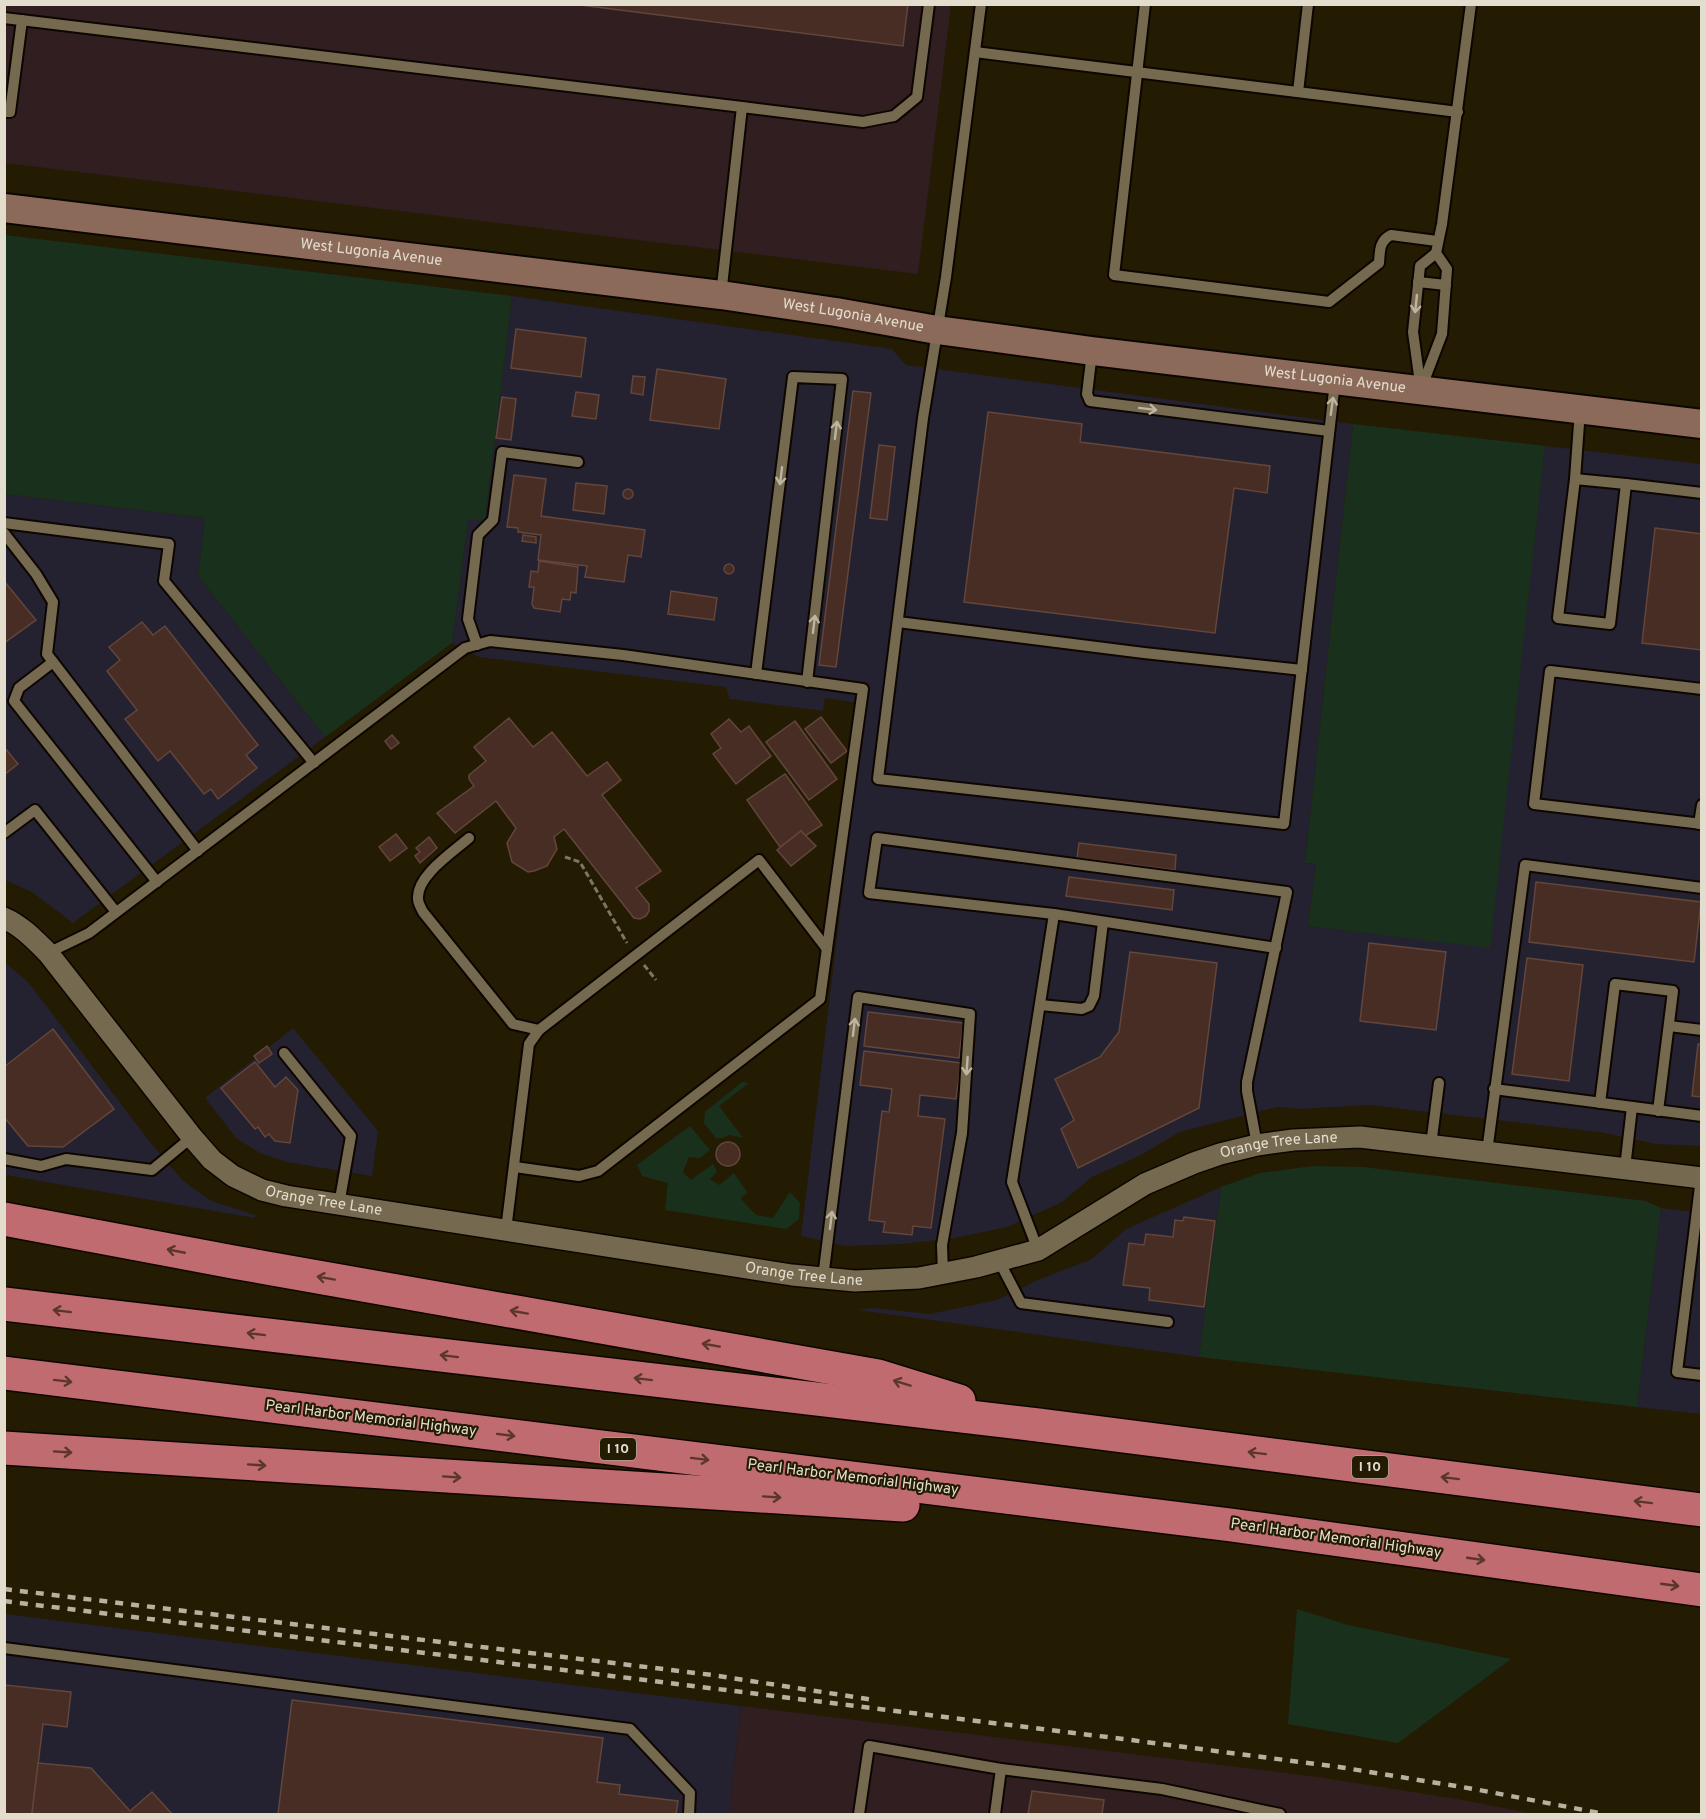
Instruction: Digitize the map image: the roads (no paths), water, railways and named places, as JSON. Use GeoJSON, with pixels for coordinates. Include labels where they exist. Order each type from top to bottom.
{"type":"FeatureCollection","features":[{"type":"Feature","properties":{"kind":"highway"},"geometry":{"type":"LineString","coordinates":[[4,1219],[233,1262],[878,1376],[1038,1425]]}},
{"type":"Feature","properties":{"kind":"highway","name":"I 10"},"geometry":{"type":"LineString","coordinates":[[4,1304],[1038,1425],[1701,1510]]}},
{"type":"Feature","properties":{"kind":"highway","name":"Pearl Harbor Memorial Highway"},"geometry":{"type":"LineString","coordinates":[[4,1373],[1231,1525],[1701,1590]]}},
{"type":"Feature","properties":{"kind":"highway"},"geometry":{"type":"LineString","coordinates":[[4,1448],[1231,1525]]}},
{"type":"Feature","properties":{"kind":"street","name":"West Lugonia Avenue"},"geometry":{"type":"LineString","coordinates":[[4,208],[721,295],[937,330],[1092,351],[1701,424]]}},
{"type":"Feature","properties":{"kind":"street","name":"Orange Tree Lane"},"geometry":{"type":"LineString","coordinates":[[4,918],[14,922],[48,953],[212,1160],[233,1176],[262,1190],[339,1205],[855,1281],[919,1278],[943,1274],[1038,1250],[1145,1184],[1220,1154],[1257,1145],[1293,1140],[1360,1137],[1701,1178]]}},
{"type":"Feature","properties":{"kind":"lane"},"geometry":{"type":"LineString","coordinates":[[4,18],[862,122],[894,116],[917,97],[928,4]]}},
{"type":"Feature","properties":{"kind":"lane"},"geometry":{"type":"LineString","coordinates":[[981,4],[933,364],[923,418],[878,779],[1284,824],[1336,379]]}},
{"type":"Feature","properties":{"kind":"lane"},"geometry":{"type":"LineString","coordinates":[[1145,4],[1114,275],[1329,302],[1379,263],[1381,245],[1390,235],[1437,241]]}},
{"type":"Feature","properties":{"kind":"lane"},"geometry":{"type":"LineString","coordinates":[[1298,92],[1308,4]]}},
{"type":"Feature","properties":{"kind":"lane"},"geometry":{"type":"LineString","coordinates":[[1421,390],[1442,334],[1447,269],[1436,253],[1437,241],[1442,224],[1471,4]]}},
{"type":"Feature","properties":{"kind":"lane"},"geometry":{"type":"LineString","coordinates":[[4,112],[10,112],[22,20]]}},
{"type":"Feature","properties":{"kind":"lane"},"geometry":{"type":"LineString","coordinates":[[975,52],[1458,112]]}},
{"type":"Feature","properties":{"kind":"lane"},"geometry":{"type":"LineString","coordinates":[[721,295],[742,108]]}},
{"type":"Feature","properties":{"kind":"lane"},"geometry":{"type":"LineString","coordinates":[[1421,390],[1413,332],[1418,282],[1420,266],[1436,253]]}},
{"type":"Feature","properties":{"kind":"lane"},"geometry":{"type":"LineString","coordinates":[[1418,282],[1446,285]]}},
{"type":"Feature","properties":{"kind":"lane"},"geometry":{"type":"LineString","coordinates":[[1092,351],[1087,394],[1090,401],[1329,431]]}},
{"type":"Feature","properties":{"kind":"lane"},"geometry":{"type":"LineString","coordinates":[[756,674],[794,376],[843,380],[807,682]]}},
{"type":"Feature","properties":{"kind":"lane"},"geometry":{"type":"LineString","coordinates":[[1580,409],[1575,478],[1558,618],[1610,624],[1626,484]]}},
{"type":"Feature","properties":{"kind":"lane"},"geometry":{"type":"LineString","coordinates":[[477,645],[468,619],[478,535],[493,520],[502,452],[578,462]]}},
{"type":"Feature","properties":{"kind":"lane"},"geometry":{"type":"LineString","coordinates":[[1575,478],[1701,493]]}},
{"type":"Feature","properties":{"kind":"lane"},"geometry":{"type":"LineString","coordinates":[[4,523],[169,544],[164,581],[314,763]]}},
{"type":"Feature","properties":{"kind":"lane"},"geometry":{"type":"LineString","coordinates":[[4,533],[36,574],[53,602],[47,654],[198,851]]}},
{"type":"Feature","properties":{"kind":"lane"},"geometry":{"type":"LineString","coordinates":[[898,622],[1302,670]]}},
{"type":"Feature","properties":{"kind":"lane"},"geometry":{"type":"LineString","coordinates":[[48,953],[89,933],[465,648],[490,641],[523,644],[623,655],[863,689],[820,999],[598,1171],[579,1176],[515,1167]]}},
{"type":"Feature","properties":{"kind":"lane"},"geometry":{"type":"LineString","coordinates":[[53,662],[19,688],[14,701],[157,882]]}},
{"type":"Feature","properties":{"kind":"lane"},"geometry":{"type":"LineString","coordinates":[[1701,689],[1550,671],[1534,804],[1700,824],[1701,805]]}},
{"type":"Feature","properties":{"kind":"lane"},"geometry":{"type":"LineString","coordinates":[[4,833],[35,810],[116,912]]}},
{"type":"Feature","properties":{"kind":"lane"},"geometry":{"type":"LineString","coordinates":[[469,838],[426,876],[420,885],[418,899],[423,912],[513,1024],[539,1030]]}},
{"type":"Feature","properties":{"kind":"lane"},"geometry":{"type":"LineString","coordinates":[[1257,1145],[1247,1082],[1276,948],[1287,892],[877,838],[869,893],[1054,914],[1276,948]]}},
{"type":"Feature","properties":{"kind":"lane"},"geometry":{"type":"LineString","coordinates":[[506,1230],[529,1044],[539,1030],[759,860],[827,949]]}},
{"type":"Feature","properties":{"kind":"lane"},"geometry":{"type":"LineString","coordinates":[[1487,1152],[1525,865],[1701,888]]}},
{"type":"Feature","properties":{"kind":"lane"},"geometry":{"type":"LineString","coordinates":[[1038,1250],[1012,1182],[1054,914]]}},
{"type":"Feature","properties":{"kind":"lane"},"geometry":{"type":"LineString","coordinates":[[1040,1005],[1082,1009],[1089,1006],[1094,996],[1103,922]]}},
{"type":"Feature","properties":{"kind":"lane"},"geometry":{"type":"LineString","coordinates":[[1600,1103],[1615,984],[1673,991],[1658,1111]]}},
{"type":"Feature","properties":{"kind":"lane"},"geometry":{"type":"LineString","coordinates":[[823,1278],[858,998],[970,1014],[963,1133],[942,1245],[943,1274]]}},
{"type":"Feature","properties":{"kind":"lane"},"geometry":{"type":"LineString","coordinates":[[1669,1026],[1701,1030]]}},
{"type":"Feature","properties":{"kind":"lane"},"geometry":{"type":"LineString","coordinates":[[284,1053],[351,1136],[339,1205]]}},
{"type":"Feature","properties":{"kind":"lane"},"geometry":{"type":"LineString","coordinates":[[1431,1145],[1439,1083]]}},
{"type":"Feature","properties":{"kind":"lane"},"geometry":{"type":"LineString","coordinates":[[1494,1089],[1701,1116]]}},
{"type":"Feature","properties":{"kind":"lane"},"geometry":{"type":"LineString","coordinates":[[1625,1168],[1632,1107]]}},
{"type":"Feature","properties":{"kind":"lane"},"geometry":{"type":"LineString","coordinates":[[4,1160],[41,1166],[66,1159],[152,1170],[192,1137]]}},
{"type":"Feature","properties":{"kind":"lane"},"geometry":{"type":"LineString","coordinates":[[1701,1178],[1698,1231],[1677,1372],[1701,1375]]}},
{"type":"Feature","properties":{"kind":"lane"},"geometry":{"type":"LineString","coordinates":[[999,1261],[1021,1303],[1168,1322]]}},
{"type":"Feature","properties":{"kind":"lane"},"geometry":{"type":"LineString","coordinates":[[4,1648],[630,1729],[690,1793],[689,1815]]}},
{"type":"Feature","properties":{"kind":"lane"},"geometry":{"type":"LineString","coordinates":[[859,1815],[869,1746],[1001,1768],[1162,1789],[1280,1815]]}},
{"type":"Feature","properties":{"kind":"lane"},"geometry":{"type":"LineString","coordinates":[[995,1815],[1001,1768]]}},
{"type":"Feature","properties":{"kind":"railway"},"geometry":{"type":"LineString","coordinates":[[4,1589],[712,1675],[874,1700]]}},
{"type":"Feature","properties":{"kind":"railway"},"geometry":{"type":"LineString","coordinates":[[4,1601],[1339,1767],[1474,1789],[1605,1814]]}}]}
